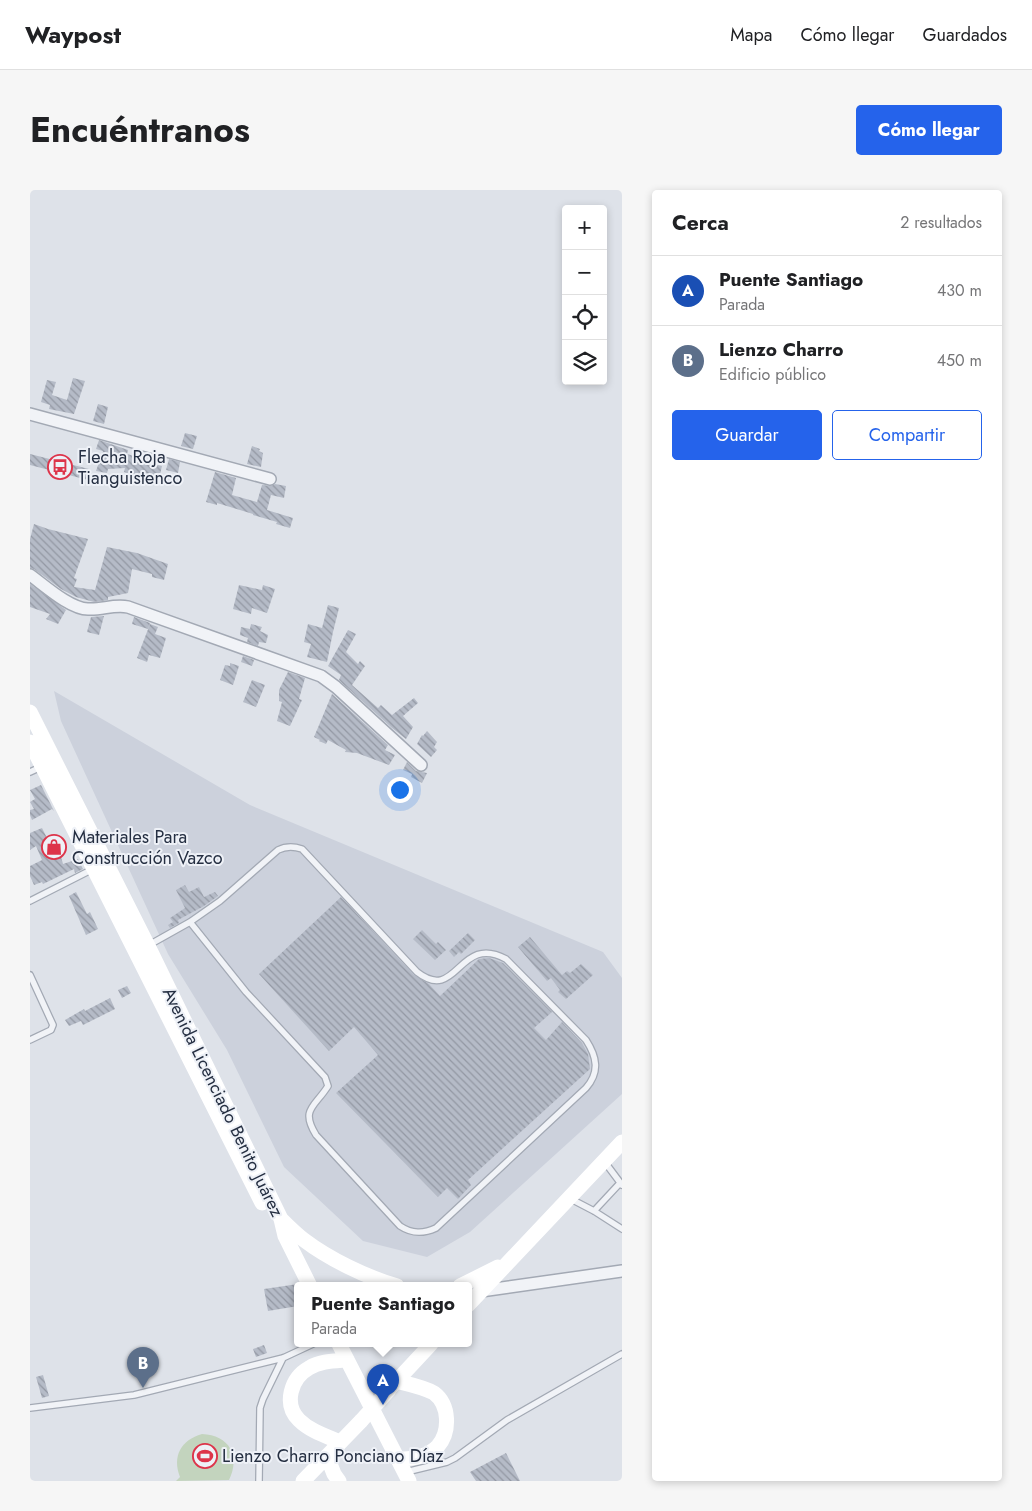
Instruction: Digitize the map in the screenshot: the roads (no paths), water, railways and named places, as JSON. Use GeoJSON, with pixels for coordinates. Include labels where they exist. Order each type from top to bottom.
{"type":"FeatureCollection","features":[{"type":"Feature","properties":{"kind":"main road","name":"Avenida Licenciado Benito Juárez"},"geometry":{"type":"LineString","coordinates":[[30,712],[42,767],[142,949],[281,1219],[285,1236]]}},
{"type":"Feature","properties":{"kind":"main road","name":"Avenida Licenciado Benito Juárez"},"geometry":{"type":"LineString","coordinates":[[30,742],[93,868],[142,949],[271,1221],[285,1236]]}},
{"type":"Feature","properties":{"kind":"main road"},"geometry":{"type":"LineString","coordinates":[[472,1301],[622,1142]]}},
{"type":"Feature","properties":{"kind":"main road"},"geometry":{"type":"LineString","coordinates":[[281,1219],[303,1240],[323,1253],[387,1282]]}},
{"type":"Feature","properties":{"kind":"main road"},"geometry":{"type":"LineString","coordinates":[[285,1236],[308,1282]]}},
{"type":"Feature","properties":{"kind":"main road"},"geometry":{"type":"LineString","coordinates":[[467,1282],[512,1258]]}},
{"type":"Feature","properties":{"kind":"main road"},"geometry":{"type":"LineString","coordinates":[[340,1347],[401,1473],[418,1458],[437,1447],[446,1429],[447,1419],[440,1400],[434,1394],[420,1388],[392,1386]]}},
{"type":"Feature","properties":{"kind":"main road"},"geometry":{"type":"LineString","coordinates":[[303,1481],[361,1421],[427,1347]]}},
{"type":"Feature","properties":{"kind":"main road"},"geometry":{"type":"LineString","coordinates":[[340,1442],[311,1429],[298,1420],[291,1409],[290,1398],[292,1387],[299,1376],[310,1368],[322,1363],[347,1360]]}},
{"type":"Feature","properties":{"kind":"main road"},"geometry":{"type":"LineString","coordinates":[[327,1456],[339,1481]]}},
{"type":"Feature","properties":{"kind":"street"},"geometry":{"type":"LineString","coordinates":[[30,414],[270,480]]}},
{"type":"Feature","properties":{"kind":"street"},"geometry":{"type":"LineString","coordinates":[[30,575],[78,607],[90,610],[114,605],[128,607],[321,676],[336,687],[420,765]]}},
{"type":"Feature","properties":{"kind":"street"},"geometry":{"type":"LineString","coordinates":[[481,1291],[622,1271]]}},
{"type":"Feature","properties":{"kind":"lane"},"geometry":{"type":"LineString","coordinates":[[142,949],[190,922],[220,901],[278,850],[294,846],[302,848],[417,972],[426,978],[434,981],[442,980],[476,955],[487,952],[497,954],[506,959],[586,1040],[596,1064],[592,1082],[436,1228],[423,1232],[408,1232],[400,1226],[316,1135],[311,1127],[308,1119],[309,1111],[328,1086],[325,1077],[246,992],[190,922]]}},
{"type":"Feature","properties":{"kind":"lane"},"geometry":{"type":"LineString","coordinates":[[30,901],[93,868]]}},
{"type":"Feature","properties":{"kind":"lane"},"geometry":{"type":"LineString","coordinates":[[30,975],[53,1025],[51,1030],[30,1040]]}},
{"type":"Feature","properties":{"kind":"lane"},"geometry":{"type":"LineString","coordinates":[[594,1211],[621,1184],[604,1161]]}},
{"type":"Feature","properties":{"kind":"lane"},"geometry":{"type":"LineString","coordinates":[[569,1198],[622,1229]]}},
{"type":"Feature","properties":{"kind":"lane"},"geometry":{"type":"LineString","coordinates":[[30,1408],[134,1395],[282,1358],[306,1347]]}},
{"type":"Feature","properties":{"kind":"lane"},"geometry":{"type":"LineString","coordinates":[[401,1473],[447,1462],[455,1458],[507,1420],[622,1354]]}},
{"type":"Feature","properties":{"kind":"lane"},"geometry":{"type":"LineString","coordinates":[[259,1481],[260,1408],[282,1358]]}},
{"type":"Feature","properties":{"kind":"place","name":"Flecha Roja Tianguistenco"},"geometry":{"type":"Point","coordinates":[60,467]}},
{"type":"Feature","properties":{"kind":"place","name":"Materiales Para Construcción Vazco"},"geometry":{"type":"Point","coordinates":[54,847]}},
{"type":"Feature","properties":{"kind":"place","name":"Lienzo Charro"},"geometry":{"type":"Point","coordinates":[143,1388]}},
{"type":"Feature","properties":{"kind":"place","name":"Puente Santiago"},"geometry":{"type":"Point","coordinates":[383,1405]}},
{"type":"Feature","properties":{"kind":"place","name":"Lienzo Charro Ponciano Díaz"},"geometry":{"type":"Point","coordinates":[205,1456]}}]}
